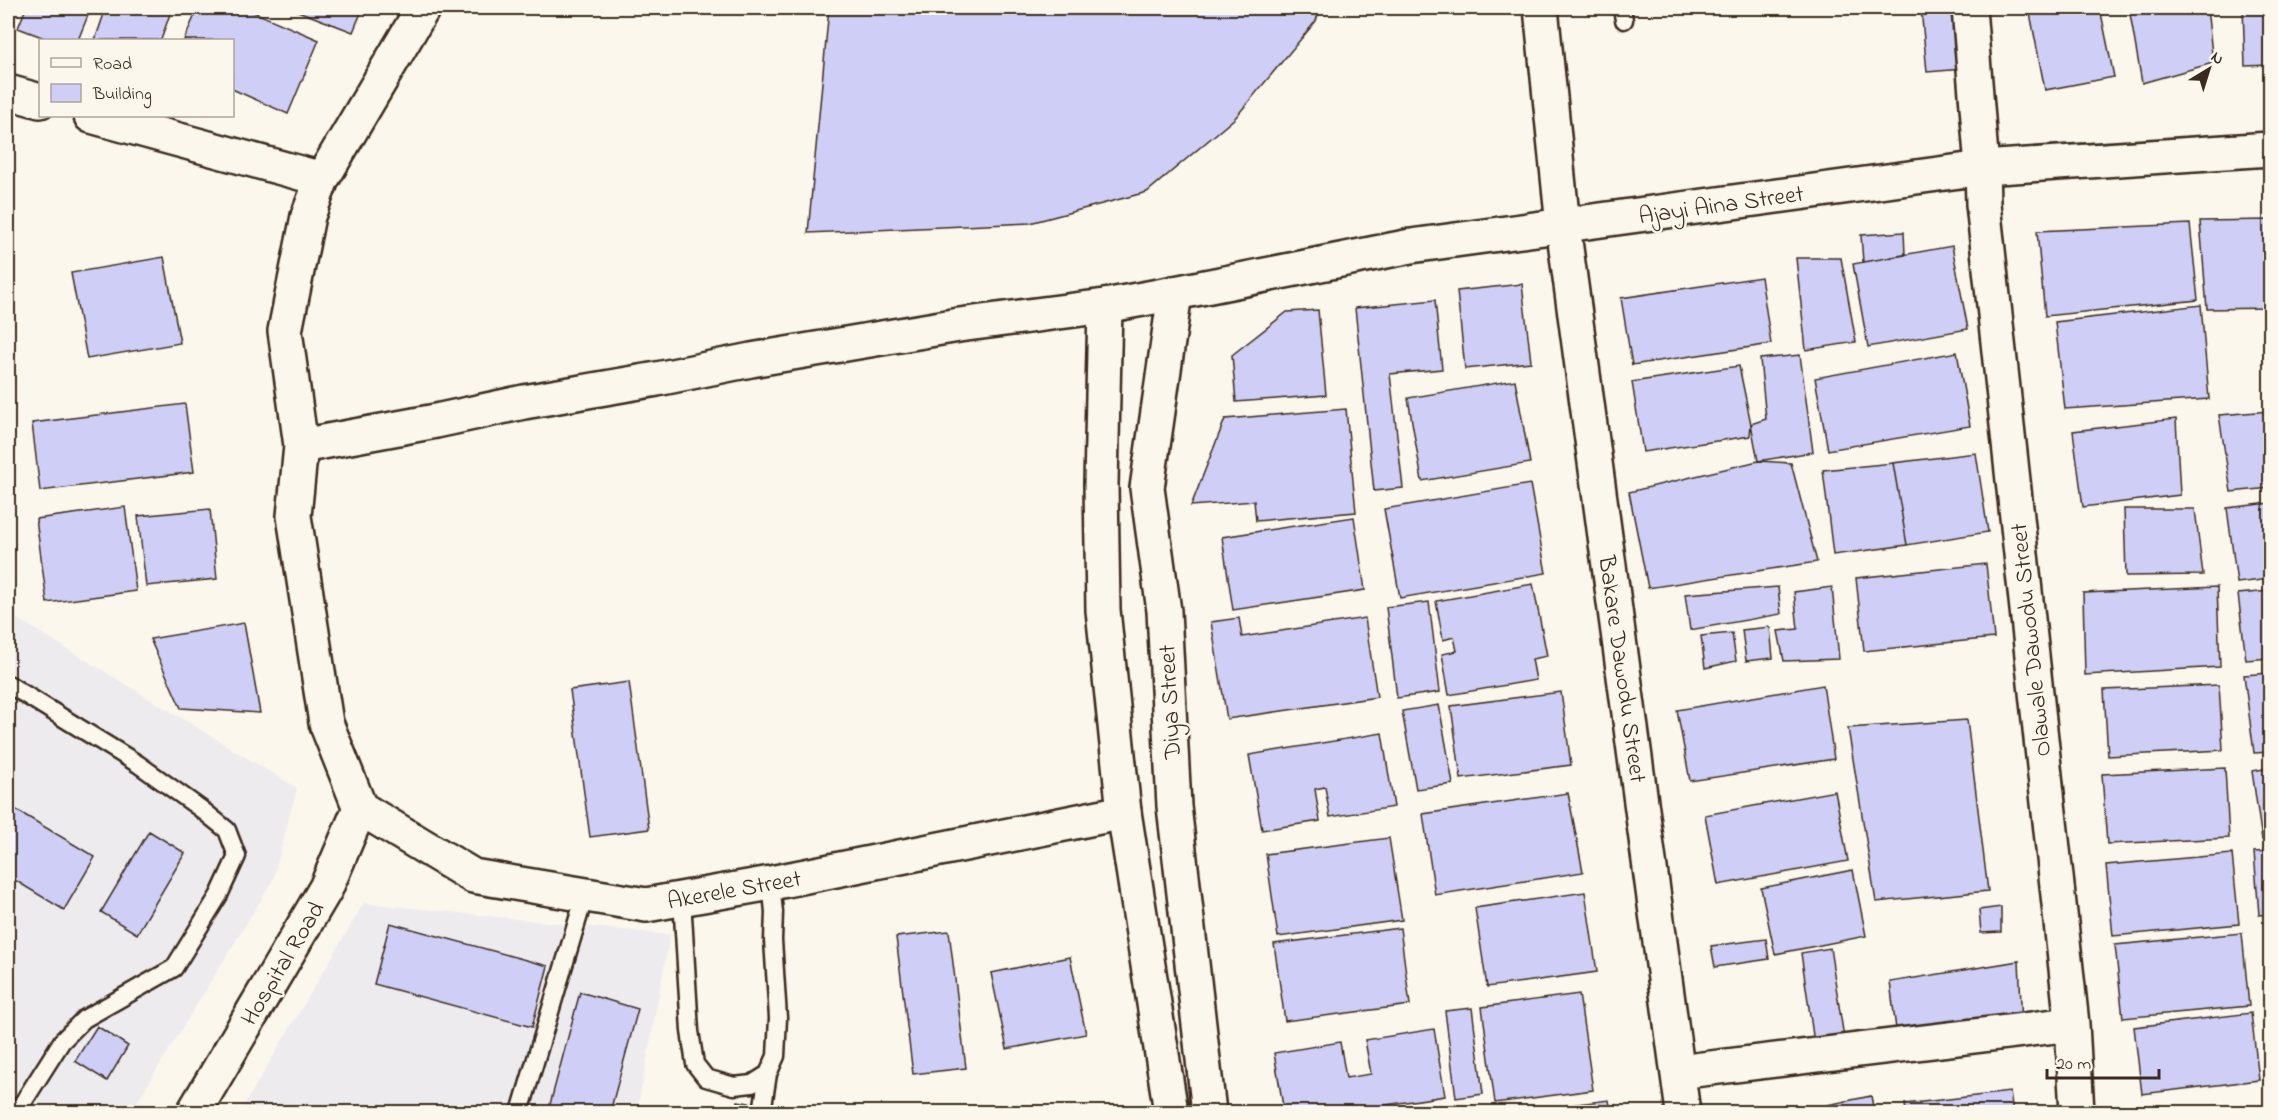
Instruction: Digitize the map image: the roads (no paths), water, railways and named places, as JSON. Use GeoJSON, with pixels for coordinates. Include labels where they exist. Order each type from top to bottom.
{"type":"FeatureCollection","features":[{"type":"Feature","properties":{"kind":"street"},"geometry":{"type":"LineString","coordinates":[[360,808],[326,723],[294,516],[301,446],[285,331],[308,216],[322,179],[423,8]]}},
{"type":"Feature","properties":{"kind":"street","name":"Bakare Dawodu Street"},"geometry":{"type":"LineString","coordinates":[[1541,8],[1563,226],[1683,1113]]}},
{"type":"Feature","properties":{"kind":"street","name":"Olawale Dawodu Street"},"geometry":{"type":"LineString","coordinates":[[1969,8],[1983,204],[2072,1024],[2077,1113]]}},
{"type":"Feature","properties":{"kind":"street"},"geometry":{"type":"LineString","coordinates":[[8,92],[39,101]]}},
{"type":"Feature","properties":{"kind":"street"},"geometry":{"type":"LineString","coordinates":[[95,117],[322,179]]}},
{"type":"Feature","properties":{"kind":"street","name":"Ajayi Aina Street"},"geometry":{"type":"LineString","coordinates":[[301,446],[524,402],[657,380],[751,360],[958,325],[1105,306],[1411,246],[1982,168],[2271,149]]}},
{"type":"Feature","properties":{"kind":"street","name":"Diya Street"},"geometry":{"type":"LineString","coordinates":[[1175,293],[1147,488],[1164,611],[1174,806],[1209,1113]]}},
{"type":"Feature","properties":{"kind":"street"},"geometry":{"type":"LineString","coordinates":[[1105,306],[1101,484],[1103,610],[1125,812],[1171,1113]]}},
{"type":"Feature","properties":{"kind":"street","name":"Akerele Street"},"geometry":{"type":"LineString","coordinates":[[360,808],[473,876],[646,905],[771,883],[1125,812]]}},
{"type":"Feature","properties":{"kind":"street","name":"Hospital Road"},"geometry":{"type":"LineString","coordinates":[[194,1113],[326,888],[360,808]]}},
{"type":"Feature","properties":{"kind":"street"},"geometry":{"type":"LineString","coordinates":[[1678,1072],[2072,1024]]}},
{"type":"Feature","properties":{"kind":"lane"},"geometry":{"type":"LineString","coordinates":[[8,684],[138,764],[201,808],[227,830],[237,856],[219,895],[174,968],[84,1019],[62,1041],[16,1113]]}},
{"type":"Feature","properties":{"kind":"lane"},"geometry":{"type":"LineString","coordinates":[[762,1113],[768,1074],[776,1056],[778,1018],[771,883]]}},
{"type":"Feature","properties":{"kind":"lane"},"geometry":{"type":"LineString","coordinates":[[520,1113],[585,895]]}},
{"type":"Feature","properties":{"kind":"lane"},"geometry":{"type":"LineString","coordinates":[[682,899],[695,1064],[706,1077],[734,1086],[752,1084],[768,1074]]}}]}
